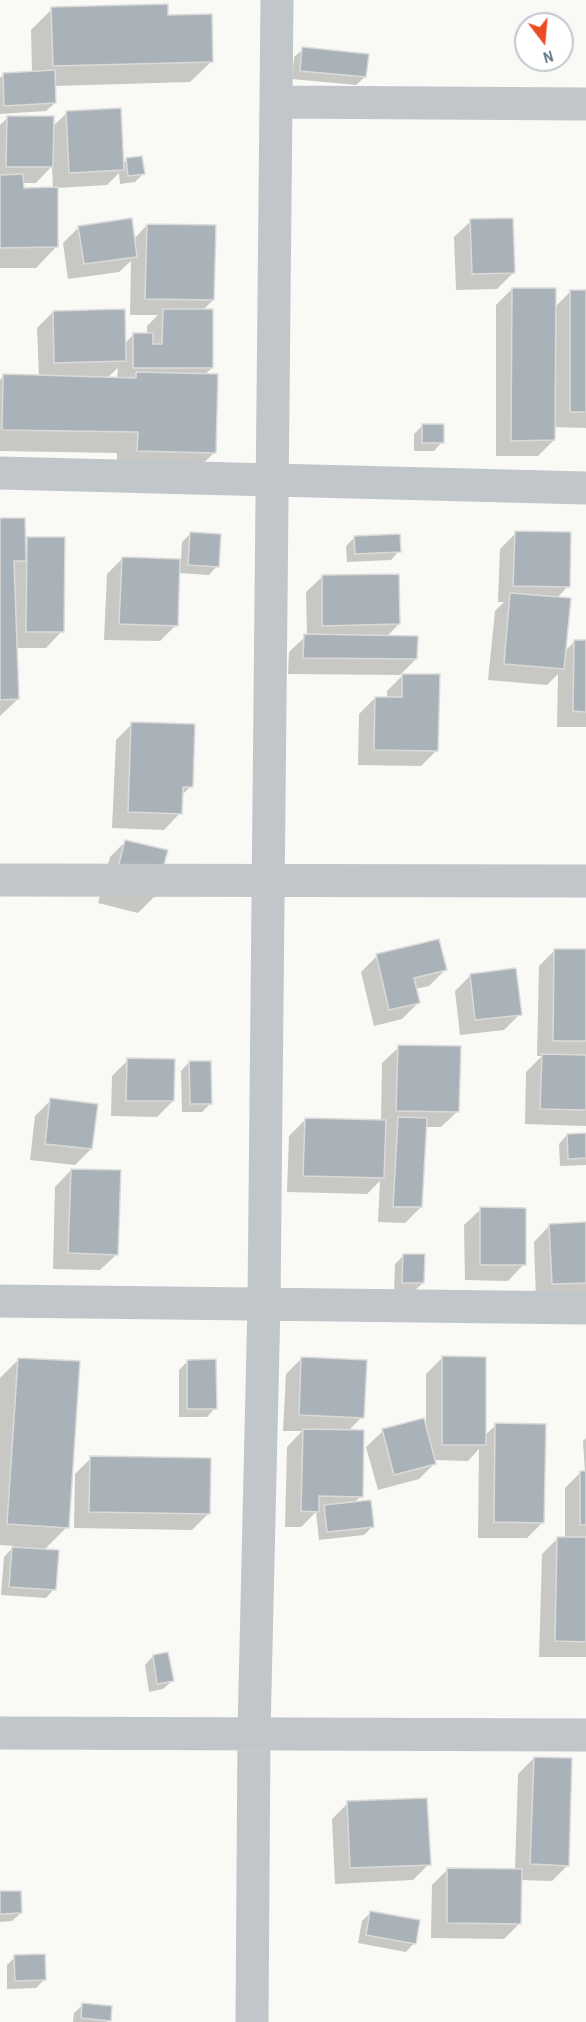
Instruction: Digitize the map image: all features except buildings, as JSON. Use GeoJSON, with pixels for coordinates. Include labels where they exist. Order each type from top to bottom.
{"type":"FeatureCollection","features":[{"type":"Feature","properties":{"kind":"street"},"geometry":{"type":"LineString","coordinates":[[252,2022],[254,1733],[264,1303],[277,0]]}},
{"type":"Feature","properties":{"kind":"street"},"geometry":{"type":"LineString","coordinates":[[276,102],[586,104]]}},
{"type":"Feature","properties":{"kind":"street"},"geometry":{"type":"LineString","coordinates":[[0,473],[586,488]]}},
{"type":"Feature","properties":{"kind":"street"},"geometry":{"type":"LineString","coordinates":[[0,880],[586,881]]}},
{"type":"Feature","properties":{"kind":"street"},"geometry":{"type":"LineString","coordinates":[[0,1301],[586,1308]]}},
{"type":"Feature","properties":{"kind":"street"},"geometry":{"type":"LineString","coordinates":[[0,1733],[586,1735]]}}]}
